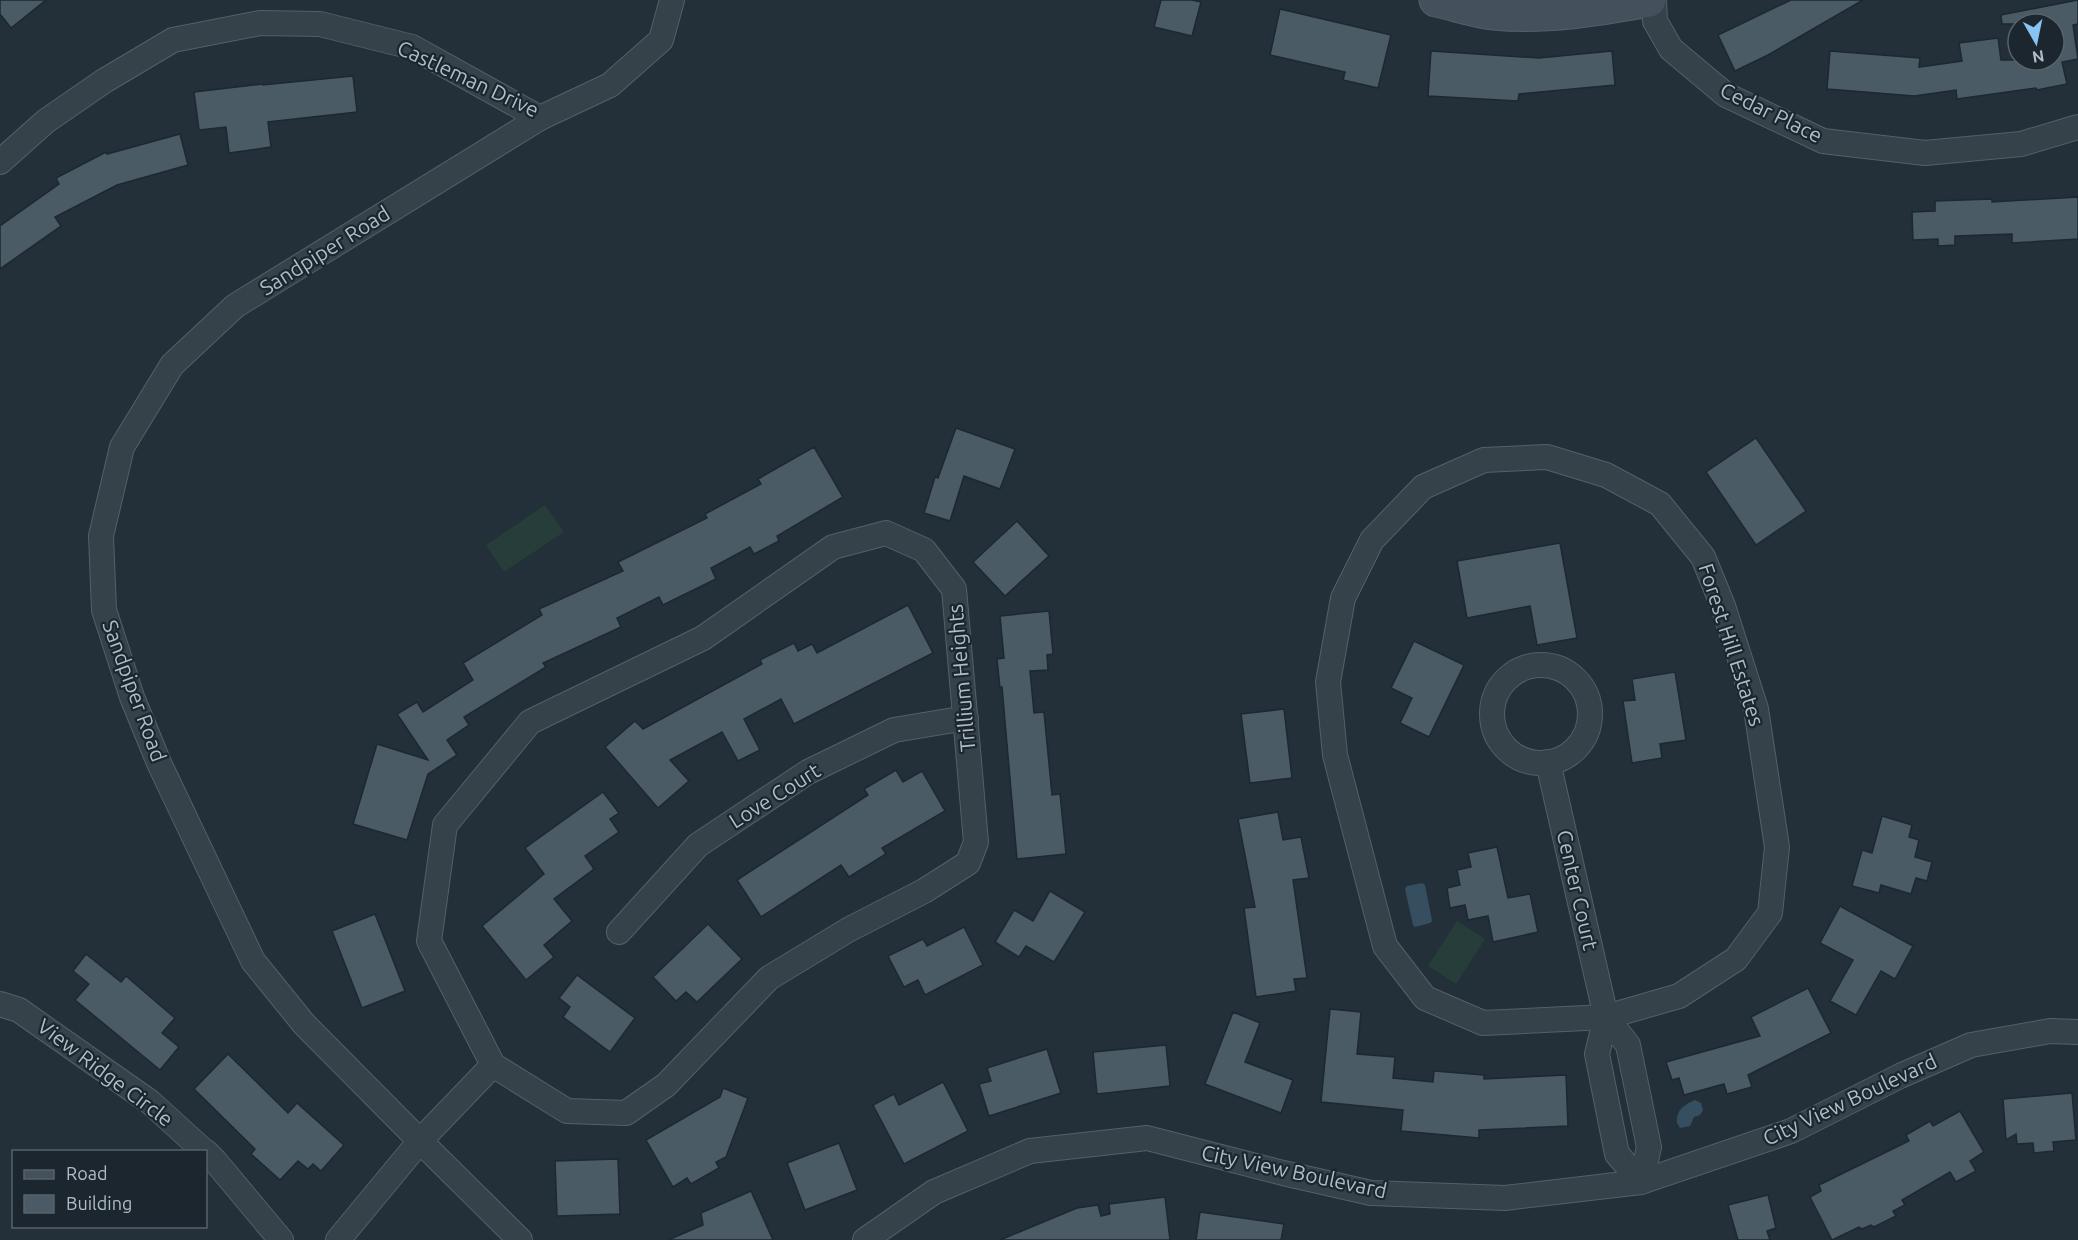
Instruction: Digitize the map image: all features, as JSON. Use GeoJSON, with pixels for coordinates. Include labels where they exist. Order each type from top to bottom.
{"type":"FeatureCollection","features":[{"type":"Feature","properties":{"kind":"street","name":"Castleman Drive"},"geometry":{"type":"LineString","coordinates":[[0,162],[46,121],[104,81],[173,40],[260,23],[320,24],[412,48],[540,118],[609,86],[661,40],[672,0]]}},
{"type":"Feature","properties":{"kind":"street"},"geometry":{"type":"LineString","coordinates":[[1436,0],[1494,13],[1553,14],[1598,10],[1650,0]]}},
{"type":"Feature","properties":{"kind":"street","name":"Cedar Place"},"geometry":{"type":"LineString","coordinates":[[1654,0],[1655,21],[1671,49],[1726,95],[1823,141],[1925,153],[2021,144],[2078,127]]}},
{"type":"Feature","properties":{"kind":"street","name":"Sandpiper Road"},"geometry":{"type":"LineString","coordinates":[[520,1240],[304,1024],[253,961],[159,763],[132,697],[104,610],[101,536],[122,447],[172,365],[236,306],[540,118]]}},
{"type":"Feature","properties":{"kind":"street","name":"Forest Hill Estates"},"geometry":{"type":"LineString","coordinates":[[1546,457],[1606,476],[1660,504],[1703,557],[1723,606],[1756,709],[1777,847],[1770,913],[1736,959],[1680,996],[1606,1017],[1483,1023],[1425,998],[1385,946],[1335,755],[1328,682],[1343,598],[1372,540],[1423,487],[1484,460],[1546,457]]}},
{"type":"Feature","properties":{"kind":"street","name":"Trillium Heights"},"geometry":{"type":"LineString","coordinates":[[886,533],[924,550],[954,589],[976,842],[968,864],[924,891],[848,930],[769,978],[666,1085],[626,1113],[567,1111],[493,1065],[429,941],[445,825],[530,722],[703,638],[833,547],[886,533]]}},
{"type":"Feature","properties":{"kind":"street"},"geometry":{"type":"LineString","coordinates":[[1533,665],[1551,666],[1567,672],[1579,683],[1588,698],[1590,715],[1587,732],[1578,746],[1564,757],[1548,762],[1533,762],[1519,758],[1506,749],[1497,737],[1492,722],[1492,707],[1505,680],[1517,671],[1533,665]]}},
{"type":"Feature","properties":{"kind":"street","name":"Love Court"},"geometry":{"type":"LineString","coordinates":[[619,932],[698,845],[808,772],[894,730],[966,718]]}},
{"type":"Feature","properties":{"kind":"street","name":"Center Court"},"geometry":{"type":"LineString","coordinates":[[1548,762],[1606,1017],[1628,1045],[1649,1148],[1641,1182]]}},
{"type":"Feature","properties":{"kind":"street","name":"View Ridge Circle"},"geometry":{"type":"LineString","coordinates":[[0,1004],[19,1010],[150,1102],[203,1150]]}},
{"type":"Feature","properties":{"kind":"street","name":"Center Court"},"geometry":{"type":"LineString","coordinates":[[1606,1017],[1597,1054],[1617,1154],[1641,1182]]}},
{"type":"Feature","properties":{"kind":"street","name":"City View Boulevard"},"geometry":{"type":"LineString","coordinates":[[865,1240],[934,1192],[1029,1151],[1147,1138],[1371,1193],[1505,1198],[1641,1182],[1791,1131],[1900,1076],[1971,1045],[2050,1031],[2078,1032]]}},
{"type":"Feature","properties":{"kind":"street"},"geometry":{"type":"LineString","coordinates":[[338,1240],[420,1141],[493,1065]]}},
{"type":"Feature","properties":{"kind":"street","name":"View Ridge Circle"},"geometry":{"type":"LineString","coordinates":[[207,1154],[281,1240]]}},
{"type":"Feature","properties":{"kind":"green space"},"geometry":{"type":"Polygon","coordinates":[[[545,505],[564,532],[504,572],[486,545],[545,505]]]}},
{"type":"Feature","properties":{"kind":"green space"},"geometry":{"type":"Polygon","coordinates":[[[1457,921],[1485,939],[1456,984],[1428,966],[1457,921]]]}},
{"type":"Feature","properties":{"kind":"water"},"geometry":{"type":"Polygon","coordinates":[[[1422,883],[1425,885],[1432,921],[1415,927],[1405,889],[1407,886],[1422,883]]]}},
{"type":"Feature","properties":{"kind":"water"},"geometry":{"type":"Polygon","coordinates":[[[1695,1100],[1701,1103],[1703,1110],[1700,1115],[1694,1117],[1690,1126],[1680,1128],[1677,1123],[1679,1111],[1695,1100]]]}},
{"type":"Feature","properties":{"kind":"building"},"geometry":{"type":"Polygon","coordinates":[[[0,0],[46,0],[11,28],[0,14],[0,0]]]}},
{"type":"Feature","properties":{"kind":"building"},"geometry":{"type":"Polygon","coordinates":[[[1161,0],[1201,2],[1192,36],[1154,27],[1161,0]]]}},
{"type":"Feature","properties":{"kind":"building"},"geometry":{"type":"Polygon","coordinates":[[[1791,0],[1863,0],[1768,55],[1735,71],[1718,35],[1791,0]]]}},
{"type":"Feature","properties":{"kind":"building"},"geometry":{"type":"Polygon","coordinates":[[[2078,0],[2078,24],[2073,25],[2078,59],[2066,61],[2066,12],[2016,12],[2078,0]]]}},
{"type":"Feature","properties":{"kind":"building"},"geometry":{"type":"Polygon","coordinates":[[[1280,9],[1391,35],[1378,88],[1343,80],[1345,72],[1270,55],[1280,9]]]}},
{"type":"Feature","properties":{"kind":"building"},"geometry":{"type":"Polygon","coordinates":[[[2006,14],[2006,24],[2002,24],[2001,15],[2006,14]]]}},
{"type":"Feature","properties":{"kind":"building"},"geometry":{"type":"Polygon","coordinates":[[[1998,38],[2001,60],[2006,60],[2006,72],[2064,72],[2067,84],[2037,90],[2036,88],[1957,99],[1956,90],[1914,96],[1827,89],[1830,51],[1920,58],[1919,67],[1962,61],[1959,43],[1998,38]]]}},
{"type":"Feature","properties":{"kind":"building"},"geometry":{"type":"Polygon","coordinates":[[[1431,51],[1539,58],[1612,51],[1615,85],[1519,94],[1518,101],[1428,96],[1431,51]]]}},
{"type":"Feature","properties":{"kind":"building"},"geometry":{"type":"Polygon","coordinates":[[[353,76],[357,112],[268,122],[271,147],[229,153],[226,127],[199,130],[194,92],[353,76]]]}},
{"type":"Feature","properties":{"kind":"building"},"geometry":{"type":"Polygon","coordinates":[[[180,134],[188,165],[117,185],[55,217],[61,226],[0,269],[0,226],[59,184],[56,178],[106,152],[107,154],[180,134]]]}},
{"type":"Feature","properties":{"kind":"building"},"geometry":{"type":"Polygon","coordinates":[[[2078,197],[2078,239],[2012,243],[2012,234],[1955,236],[1955,245],[1938,246],[1938,239],[1913,240],[1912,212],[1935,211],[1935,201],[1992,199],[1992,202],[2078,197]]]}},
{"type":"Feature","properties":{"kind":"building"},"geometry":{"type":"Polygon","coordinates":[[[956,428],[1015,449],[1000,489],[964,476],[950,521],[924,513],[935,477],[938,478],[956,428]]]}},
{"type":"Feature","properties":{"kind":"building"},"geometry":{"type":"Polygon","coordinates":[[[1756,438],[1806,511],[1756,545],[1706,472],[1756,438]]]}},
{"type":"Feature","properties":{"kind":"building"},"geometry":{"type":"Polygon","coordinates":[[[814,447],[843,497],[777,536],[779,541],[754,554],[750,547],[711,568],[716,579],[663,605],[659,597],[617,618],[621,627],[543,663],[546,667],[464,717],[469,725],[447,740],[457,755],[428,774],[407,840],[353,824],[377,744],[428,760],[397,714],[417,702],[423,712],[473,680],[463,663],[542,615],[539,609],[623,571],[618,562],[707,518],[705,514],[761,484],[758,479],[814,447]]]}},
{"type":"Feature","properties":{"kind":"building"},"geometry":{"type":"Polygon","coordinates":[[[1017,521],[1049,556],[1005,596],[973,562],[1017,521]]]}},
{"type":"Feature","properties":{"kind":"building"},"geometry":{"type":"Polygon","coordinates":[[[1560,543],[1577,638],[1537,645],[1530,606],[1467,618],[1457,561],[1560,543]]]}},
{"type":"Feature","properties":{"kind":"building"},"geometry":{"type":"Polygon","coordinates":[[[908,605],[933,653],[794,724],[781,699],[744,719],[760,750],[738,761],[722,732],[670,760],[689,781],[658,808],[605,747],[635,721],[643,729],[762,664],[760,660],[794,643],[798,651],[812,644],[817,653],[908,605]]]}},
{"type":"Feature","properties":{"kind":"building"},"geometry":{"type":"Polygon","coordinates":[[[1049,611],[1053,654],[1047,655],[1048,670],[1030,671],[1034,713],[1044,712],[1052,795],[1060,794],[1066,854],[1017,859],[1002,687],[1000,688],[997,659],[1004,658],[1000,616],[1049,611]]]}},
{"type":"Feature","properties":{"kind":"building"},"geometry":{"type":"Polygon","coordinates":[[[1414,641],[1464,665],[1429,737],[1400,723],[1412,698],[1391,688],[1414,641]]]}},
{"type":"Feature","properties":{"kind":"building"},"geometry":{"type":"Polygon","coordinates":[[[1675,672],[1686,740],[1660,744],[1662,758],[1632,763],[1623,701],[1635,700],[1632,679],[1675,672]]]}},
{"type":"Feature","properties":{"kind":"building"},"geometry":{"type":"Polygon","coordinates":[[[1284,709],[1292,778],[1250,783],[1241,714],[1284,709]]]}},
{"type":"Feature","properties":{"kind":"building"},"geometry":{"type":"Polygon","coordinates":[[[896,770],[903,782],[922,771],[945,811],[882,848],[886,854],[849,877],[841,865],[761,917],[737,880],[868,795],[864,789],[896,770]]]}},
{"type":"Feature","properties":{"kind":"building"},"geometry":{"type":"Polygon","coordinates":[[[603,792],[619,813],[610,819],[619,832],[585,856],[594,869],[554,899],[572,921],[544,945],[554,957],[526,980],[482,926],[544,874],[525,848],[603,792]]]}},
{"type":"Feature","properties":{"kind":"building"},"geometry":{"type":"Polygon","coordinates":[[[1278,812],[1283,840],[1301,837],[1309,878],[1293,880],[1307,978],[1294,979],[1296,991],[1256,997],[1244,908],[1255,907],[1238,819],[1278,812]]]}},
{"type":"Feature","properties":{"kind":"building"},"geometry":{"type":"Polygon","coordinates":[[[1882,816],[1912,825],[1909,837],[1919,840],[1915,857],[1932,862],[1927,881],[1916,878],[1911,894],[1881,885],[1879,893],[1852,886],[1862,850],[1872,853],[1882,816]]]}},
{"type":"Feature","properties":{"kind":"building"},"geometry":{"type":"Polygon","coordinates":[[[1497,847],[1508,898],[1530,894],[1538,932],[1493,942],[1488,916],[1468,920],[1465,905],[1450,908],[1447,888],[1460,885],[1457,870],[1471,867],[1468,853],[1497,847]]]}},
{"type":"Feature","properties":{"kind":"building"},"geometry":{"type":"Polygon","coordinates":[[[1050,891],[1085,912],[1054,962],[1026,946],[1019,957],[995,942],[1014,910],[1033,921],[1050,891]]]}},
{"type":"Feature","properties":{"kind":"building"},"geometry":{"type":"Polygon","coordinates":[[[1840,906],[1913,946],[1895,979],[1881,971],[1856,1015],[1830,1001],[1853,960],[1820,943],[1840,906]]]}},
{"type":"Feature","properties":{"kind":"building"},"geometry":{"type":"Polygon","coordinates":[[[375,914],[405,991],[362,1008],[332,931],[375,914]]]}},
{"type":"Feature","properties":{"kind":"building"},"geometry":{"type":"Polygon","coordinates":[[[708,924],[742,959],[697,1002],[686,992],[676,1001],[653,977],[708,924]]]}},
{"type":"Feature","properties":{"kind":"building"},"geometry":{"type":"Polygon","coordinates":[[[964,927],[983,965],[925,995],[918,980],[904,987],[888,956],[923,939],[927,946],[964,927]]]}},
{"type":"Feature","properties":{"kind":"building"},"geometry":{"type":"Polygon","coordinates":[[[86,954],[121,982],[126,976],[175,1018],[162,1033],[179,1047],[160,1070],[75,1000],[89,984],[73,971],[86,954]]]}},
{"type":"Feature","properties":{"kind":"building"},"geometry":{"type":"Polygon","coordinates":[[[577,975],[635,1018],[610,1052],[563,1017],[570,1007],[559,998],[577,975]]]}},
{"type":"Feature","properties":{"kind":"building"},"geometry":{"type":"Polygon","coordinates":[[[1808,988],[1831,1033],[1748,1075],[1752,1087],[1727,1094],[1724,1084],[1684,1095],[1679,1078],[1672,1080],[1666,1062],[1760,1036],[1751,1017],[1808,988]]]}},
{"type":"Feature","properties":{"kind":"building"},"geometry":{"type":"Polygon","coordinates":[[[1330,1009],[1361,1012],[1357,1054],[1395,1057],[1393,1078],[1433,1082],[1434,1071],[1484,1075],[1484,1079],[1566,1075],[1568,1126],[1479,1130],[1479,1138],[1401,1131],[1403,1110],[1321,1102],[1330,1009]]]}},
{"type":"Feature","properties":{"kind":"building"},"geometry":{"type":"Polygon","coordinates":[[[1233,1012],[1260,1023],[1245,1062],[1293,1080],[1281,1113],[1205,1084],[1233,1012]]]}},
{"type":"Feature","properties":{"kind":"building"},"geometry":{"type":"Polygon","coordinates":[[[1166,1045],[1170,1086],[1097,1094],[1093,1052],[1166,1045]]]}},
{"type":"Feature","properties":{"kind":"building"},"geometry":{"type":"Polygon","coordinates":[[[1047,1049],[1061,1093],[989,1116],[979,1084],[991,1081],[987,1068],[1047,1049]]]}},
{"type":"Feature","properties":{"kind":"building"},"geometry":{"type":"Polygon","coordinates":[[[228,1054],[288,1113],[297,1103],[344,1145],[321,1171],[313,1164],[308,1169],[298,1161],[280,1180],[251,1154],[255,1149],[194,1089],[228,1054]]]}},
{"type":"Feature","properties":{"kind":"building"},"geometry":{"type":"Polygon","coordinates":[[[943,1082],[968,1131],[904,1164],[873,1105],[894,1094],[899,1105],[943,1082]]]}},
{"type":"Feature","properties":{"kind":"building"},"geometry":{"type":"Polygon","coordinates":[[[723,1088],[748,1098],[726,1157],[716,1162],[719,1168],[691,1184],[687,1178],[673,1187],[646,1140],[720,1097],[723,1088]]]}},
{"type":"Feature","properties":{"kind":"building"},"geometry":{"type":"Polygon","coordinates":[[[2072,1093],[2076,1140],[2053,1142],[2054,1151],[2034,1153],[2033,1143],[2017,1144],[2016,1134],[2006,1140],[2003,1099],[2072,1093]]]}},
{"type":"Feature","properties":{"kind":"building"},"geometry":{"type":"Polygon","coordinates":[[[1960,1111],[1984,1152],[1970,1161],[1976,1171],[1956,1182],[1950,1172],[1902,1200],[1905,1205],[1893,1211],[1896,1216],[1874,1227],[1871,1225],[1862,1229],[1859,1227],[1832,1240],[1810,1197],[1821,1191],[1819,1185],[1909,1141],[1906,1135],[1930,1121],[1933,1126],[1960,1111]]]}},
{"type":"Feature","properties":{"kind":"building"},"geometry":{"type":"Polygon","coordinates":[[[839,1143],[857,1190],[805,1210],[787,1163],[839,1143]]]}},
{"type":"Feature","properties":{"kind":"building"},"geometry":{"type":"Polygon","coordinates":[[[618,1159],[620,1214],[557,1216],[555,1161],[618,1159]]]}},
{"type":"Feature","properties":{"kind":"building"},"geometry":{"type":"Polygon","coordinates":[[[751,1191],[773,1240],[668,1240],[703,1225],[701,1213],[751,1191]]]}},
{"type":"Feature","properties":{"kind":"building"},"geometry":{"type":"Polygon","coordinates":[[[1768,1195],[1776,1228],[1767,1231],[1770,1240],[1738,1240],[1728,1205],[1768,1195]]]}},
{"type":"Feature","properties":{"kind":"building"},"geometry":{"type":"Polygon","coordinates":[[[1165,1197],[1170,1240],[1000,1240],[1077,1208],[1098,1205],[1101,1216],[1110,1214],[1109,1204],[1165,1197]]]}},
{"type":"Feature","properties":{"kind":"building"},"geometry":{"type":"Polygon","coordinates":[[[1200,1212],[1284,1224],[1281,1240],[1196,1240],[1200,1212]]]}}]}
